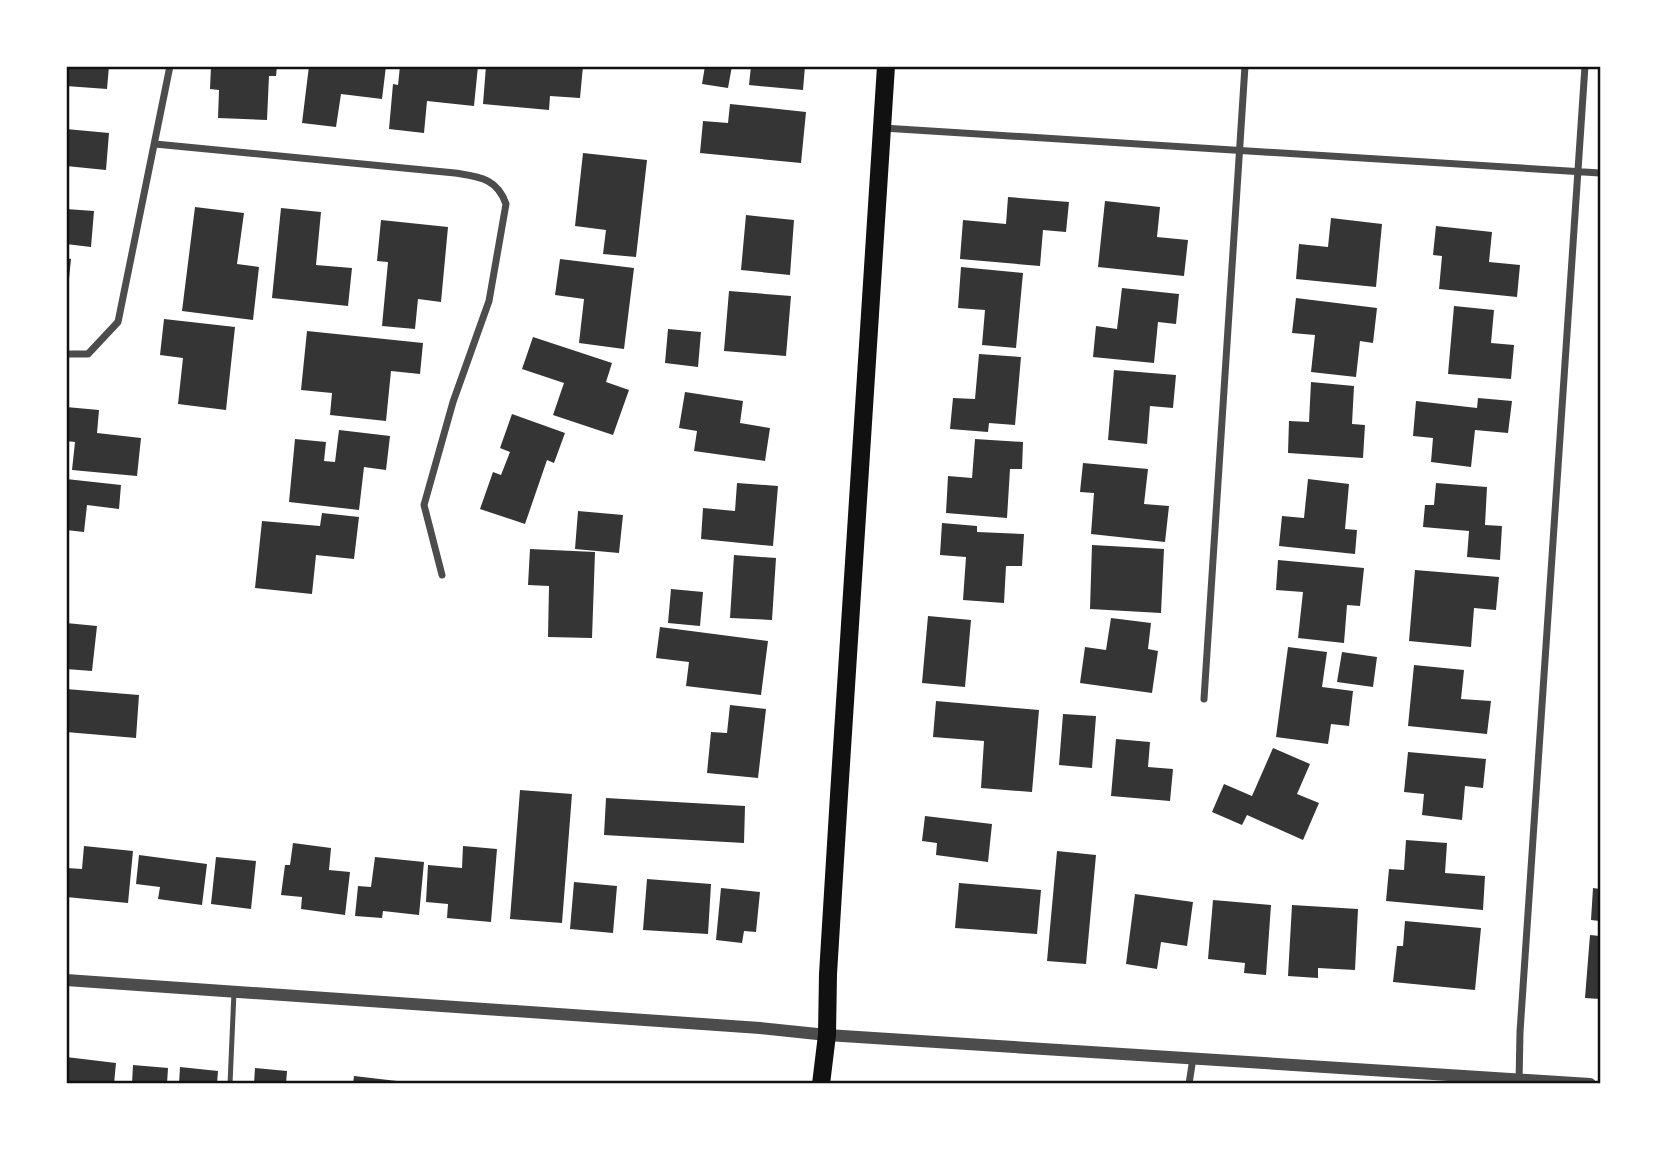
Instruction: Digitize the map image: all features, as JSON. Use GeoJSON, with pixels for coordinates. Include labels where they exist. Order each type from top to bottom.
{"type":"FeatureCollection","features":[{"type":"Feature","properties":{"kind":"main road"},"geometry":{"type":"LineString","coordinates":[[821,1083],[827,1035],[886,66]]}},
{"type":"Feature","properties":{"kind":"street"},"geometry":{"type":"LineString","coordinates":[[66,354],[88,354],[118,323],[170,66]]}},
{"type":"Feature","properties":{"kind":"street"},"geometry":{"type":"LineString","coordinates":[[1205,699],[1245,66]]}},
{"type":"Feature","properties":{"kind":"street"},"geometry":{"type":"LineString","coordinates":[[1519,1081],[1520,1032],[1586,66]]}},
{"type":"Feature","properties":{"kind":"street"},"geometry":{"type":"LineString","coordinates":[[882,128],[1601,173]]}},
{"type":"Feature","properties":{"kind":"street"},"geometry":{"type":"LineString","coordinates":[[155,144],[455,173],[482,178],[501,189],[506,204],[489,301],[453,402],[424,505],[442,575]]}},
{"type":"Feature","properties":{"kind":"street"},"geometry":{"type":"LineString","coordinates":[[66,980],[760,1028],[827,1035],[1519,1081],[1590,1083]]}},
{"type":"Feature","properties":{"kind":"street"},"geometry":{"type":"LineString","coordinates":[[1189,1083],[1193,1058]]}},
{"type":"Feature","properties":{"kind":"lane"},"geometry":{"type":"LineString","coordinates":[[230,1083],[234,992]]}},
{"type":"Feature","properties":{"kind":"building"},"geometry":{"type":"Polygon","coordinates":[[[66,66],[109,66],[107,89],[66,86],[66,66]]]}},
{"type":"Feature","properties":{"kind":"building"},"geometry":{"type":"Polygon","coordinates":[[[211,66],[277,66],[276,76],[269,76],[267,120],[218,118],[219,90],[210,89],[211,66]]]}},
{"type":"Feature","properties":{"kind":"building"},"geometry":{"type":"Polygon","coordinates":[[[309,66],[386,66],[382,99],[341,94],[336,127],[302,123],[309,66]]]}},
{"type":"Feature","properties":{"kind":"building"},"geometry":{"type":"Polygon","coordinates":[[[400,66],[478,66],[474,106],[427,101],[424,133],[389,129],[393,84],[398,85],[400,66]]]}},
{"type":"Feature","properties":{"kind":"building"},"geometry":{"type":"Polygon","coordinates":[[[486,66],[583,66],[580,98],[550,96],[549,110],[483,104],[486,66]]]}},
{"type":"Feature","properties":{"kind":"building"},"geometry":{"type":"Polygon","coordinates":[[[705,66],[732,66],[728,88],[702,84],[705,66]]]}},
{"type":"Feature","properties":{"kind":"building"},"geometry":{"type":"Polygon","coordinates":[[[751,66],[805,66],[803,90],[749,85],[751,66]]]}},
{"type":"Feature","properties":{"kind":"building"},"geometry":{"type":"Polygon","coordinates":[[[730,104],[806,112],[801,163],[700,153],[703,121],[728,123],[730,104]]]}},
{"type":"Feature","properties":{"kind":"building"},"geometry":{"type":"Polygon","coordinates":[[[66,129],[109,133],[106,170],[66,166],[66,129]]]}},
{"type":"Feature","properties":{"kind":"building"},"geometry":{"type":"Polygon","coordinates":[[[583,153],[647,160],[636,257],[603,254],[606,230],[575,226],[583,153]]]}},
{"type":"Feature","properties":{"kind":"building"},"geometry":{"type":"Polygon","coordinates":[[[1008,197],[1069,202],[1066,232],[1043,230],[1040,266],[960,259],[963,220],[1006,224],[1008,197]]]}},
{"type":"Feature","properties":{"kind":"building"},"geometry":{"type":"Polygon","coordinates":[[[1105,201],[1160,207],[1157,237],[1188,240],[1184,276],[1098,267],[1105,201]]]}},
{"type":"Feature","properties":{"kind":"building"},"geometry":{"type":"Polygon","coordinates":[[[195,207],[244,213],[237,264],[259,267],[253,320],[182,311],[195,207]]]}},
{"type":"Feature","properties":{"kind":"building"},"geometry":{"type":"Polygon","coordinates":[[[281,208],[321,212],[316,265],[352,268],[348,306],[272,298],[281,208]]]}},
{"type":"Feature","properties":{"kind":"building"},"geometry":{"type":"Polygon","coordinates":[[[66,209],[94,211],[91,247],[66,244],[66,209]]]}},
{"type":"Feature","properties":{"kind":"building"},"geometry":{"type":"Polygon","coordinates":[[[746,215],[794,220],[790,275],[741,270],[746,215]]]}},
{"type":"Feature","properties":{"kind":"building"},"geometry":{"type":"Polygon","coordinates":[[[1331,218],[1382,224],[1376,287],[1296,279],[1299,244],[1328,247],[1331,218]]]}},
{"type":"Feature","properties":{"kind":"building"},"geometry":{"type":"Polygon","coordinates":[[[381,220],[448,227],[441,302],[418,299],[415,329],[382,326],[388,262],[377,261],[381,220]]]}},
{"type":"Feature","properties":{"kind":"building"},"geometry":{"type":"Polygon","coordinates":[[[1436,226],[1492,232],[1489,262],[1520,265],[1517,297],[1439,289],[1442,256],[1433,255],[1436,226]]]}},
{"type":"Feature","properties":{"kind":"building"},"geometry":{"type":"Polygon","coordinates":[[[66,258],[71,259],[68,289],[66,289],[66,258]]]}},
{"type":"Feature","properties":{"kind":"building"},"geometry":{"type":"Polygon","coordinates":[[[560,259],[634,268],[624,349],[579,343],[584,299],[555,295],[560,259]]]}},
{"type":"Feature","properties":{"kind":"building"},"geometry":{"type":"Polygon","coordinates":[[[961,267],[1023,273],[1016,348],[982,345],[985,310],[958,308],[961,267]]]}},
{"type":"Feature","properties":{"kind":"building"},"geometry":{"type":"Polygon","coordinates":[[[1122,288],[1179,294],[1176,324],[1158,322],[1154,363],[1093,357],[1096,326],[1117,329],[1122,288]]]}},
{"type":"Feature","properties":{"kind":"building"},"geometry":{"type":"Polygon","coordinates":[[[729,291],[791,296],[786,356],[724,351],[729,291]]]}},
{"type":"Feature","properties":{"kind":"building"},"geometry":{"type":"Polygon","coordinates":[[[1296,298],[1377,308],[1373,343],[1360,341],[1356,377],[1311,372],[1315,335],[1292,333],[1296,298]]]}},
{"type":"Feature","properties":{"kind":"building"},"geometry":{"type":"Polygon","coordinates":[[[1454,306],[1494,310],[1491,343],[1514,345],[1511,379],[1448,374],[1454,306]]]}},
{"type":"Feature","properties":{"kind":"building"},"geometry":{"type":"Polygon","coordinates":[[[164,319],[235,327],[226,410],[178,404],[183,358],[160,355],[164,319]]]}},
{"type":"Feature","properties":{"kind":"building"},"geometry":{"type":"Polygon","coordinates":[[[668,329],[701,332],[698,367],[665,363],[668,329]]]}},
{"type":"Feature","properties":{"kind":"building"},"geometry":{"type":"Polygon","coordinates":[[[307,331],[423,343],[420,374],[391,371],[386,421],[330,415],[332,393],[301,390],[307,331]]]}},
{"type":"Feature","properties":{"kind":"building"},"geometry":{"type":"Polygon","coordinates":[[[533,337],[612,363],[606,382],[629,390],[613,435],[553,415],[564,383],[522,369],[533,337]]]}},
{"type":"Feature","properties":{"kind":"building"},"geometry":{"type":"Polygon","coordinates":[[[979,354],[1021,357],[1015,425],[989,423],[988,432],[950,429],[953,398],[975,399],[979,354]]]}},
{"type":"Feature","properties":{"kind":"building"},"geometry":{"type":"Polygon","coordinates":[[[1114,370],[1176,375],[1173,408],[1150,406],[1147,444],[1108,440],[1114,370]]]}},
{"type":"Feature","properties":{"kind":"building"},"geometry":{"type":"Polygon","coordinates":[[[1311,382],[1354,386],[1352,424],[1365,425],[1363,458],[1288,453],[1289,421],[1309,422],[1311,382]]]}},
{"type":"Feature","properties":{"kind":"building"},"geometry":{"type":"Polygon","coordinates":[[[685,392],[743,401],[740,423],[770,428],[765,461],[694,451],[697,431],[679,428],[685,392]]]}},
{"type":"Feature","properties":{"kind":"building"},"geometry":{"type":"Polygon","coordinates":[[[1478,398],[1512,401],[1508,433],[1475,430],[1471,467],[1431,462],[1433,438],[1413,436],[1416,401],[1477,408],[1478,398]]]}},
{"type":"Feature","properties":{"kind":"building"},"geometry":{"type":"Polygon","coordinates":[[[66,407],[99,410],[97,433],[141,438],[137,476],[72,470],[75,442],[66,441],[66,407]]]}},
{"type":"Feature","properties":{"kind":"building"},"geometry":{"type":"Polygon","coordinates":[[[512,414],[565,433],[554,463],[547,460],[525,524],[480,509],[493,472],[501,475],[510,452],[500,448],[512,414]]]}},
{"type":"Feature","properties":{"kind":"building"},"geometry":{"type":"Polygon","coordinates":[[[339,430],[390,436],[386,470],[364,467],[359,510],[289,502],[295,439],[326,442],[324,461],[335,462],[339,430]]]}},
{"type":"Feature","properties":{"kind":"building"},"geometry":{"type":"Polygon","coordinates":[[[975,439],[1023,442],[1022,469],[1010,469],[1007,518],[946,513],[948,476],[972,478],[975,439]]]}},
{"type":"Feature","properties":{"kind":"building"},"geometry":{"type":"Polygon","coordinates":[[[1083,463],[1148,469],[1144,504],[1169,506],[1165,542],[1091,534],[1094,493],[1080,492],[1083,463]]]}},
{"type":"Feature","properties":{"kind":"building"},"geometry":{"type":"Polygon","coordinates":[[[66,479],[121,485],[119,509],[87,505],[84,532],[66,530],[66,479]]]}},
{"type":"Feature","properties":{"kind":"building"},"geometry":{"type":"Polygon","coordinates":[[[1308,479],[1349,484],[1345,529],[1357,530],[1355,554],[1279,546],[1282,516],[1304,518],[1308,479]]]}},
{"type":"Feature","properties":{"kind":"building"},"geometry":{"type":"Polygon","coordinates":[[[737,483],[778,486],[773,546],[701,539],[703,508],[735,511],[737,483]]]}},
{"type":"Feature","properties":{"kind":"building"},"geometry":{"type":"Polygon","coordinates":[[[1436,483],[1487,487],[1485,525],[1502,526],[1500,560],[1467,557],[1469,531],[1423,527],[1425,505],[1434,505],[1436,483]]]}},
{"type":"Feature","properties":{"kind":"building"},"geometry":{"type":"Polygon","coordinates":[[[578,511],[623,515],[619,553],[575,549],[578,511]]]}},
{"type":"Feature","properties":{"kind":"building"},"geometry":{"type":"Polygon","coordinates":[[[322,513],[359,517],[354,559],[316,555],[312,594],[255,588],[262,521],[320,526],[322,513]]]}},
{"type":"Feature","properties":{"kind":"building"},"geometry":{"type":"Polygon","coordinates":[[[942,523],[977,526],[977,532],[1024,534],[1022,566],[1006,566],[1004,603],[963,600],[966,557],[940,555],[942,523]]]}},
{"type":"Feature","properties":{"kind":"building"},"geometry":{"type":"Polygon","coordinates":[[[1092,545],[1164,549],[1161,613],[1090,609],[1092,545]]]}},
{"type":"Feature","properties":{"kind":"building"},"geometry":{"type":"Polygon","coordinates":[[[530,549],[595,552],[592,638],[548,637],[549,586],[528,585],[530,549]]]}},
{"type":"Feature","properties":{"kind":"building"},"geometry":{"type":"Polygon","coordinates":[[[734,555],[776,558],[772,620],[730,618],[734,555]]]}},
{"type":"Feature","properties":{"kind":"building"},"geometry":{"type":"Polygon","coordinates":[[[1278,560],[1364,568],[1360,606],[1347,605],[1344,643],[1298,638],[1303,592],[1276,590],[1278,560]]]}},
{"type":"Feature","properties":{"kind":"building"},"geometry":{"type":"Polygon","coordinates":[[[1415,570],[1499,577],[1496,610],[1474,608],[1471,647],[1409,641],[1415,570]]]}},
{"type":"Feature","properties":{"kind":"building"},"geometry":{"type":"Polygon","coordinates":[[[671,589],[703,592],[700,626],[668,623],[671,589]]]}},
{"type":"Feature","properties":{"kind":"building"},"geometry":{"type":"Polygon","coordinates":[[[928,616],[971,620],[965,687],[922,683],[928,616]]]}},
{"type":"Feature","properties":{"kind":"building"},"geometry":{"type":"Polygon","coordinates":[[[1111,618],[1151,623],[1148,649],[1158,651],[1152,693],[1080,683],[1085,647],[1106,650],[1111,618]]]}},
{"type":"Feature","properties":{"kind":"building"},"geometry":{"type":"Polygon","coordinates":[[[66,623],[97,626],[92,671],[66,669],[66,623]]]}},
{"type":"Feature","properties":{"kind":"building"},"geometry":{"type":"Polygon","coordinates":[[[660,627],[768,641],[761,695],[686,686],[689,662],[656,658],[660,627]]]}},
{"type":"Feature","properties":{"kind":"building"},"geometry":{"type":"Polygon","coordinates":[[[1288,647],[1327,652],[1322,687],[1353,691],[1349,726],[1331,724],[1328,744],[1276,737],[1288,647]]]}},
{"type":"Feature","properties":{"kind":"building"},"geometry":{"type":"Polygon","coordinates":[[[1342,652],[1377,657],[1373,687],[1337,682],[1342,652]]]}},
{"type":"Feature","properties":{"kind":"building"},"geometry":{"type":"Polygon","coordinates":[[[1414,665],[1464,670],[1461,699],[1491,701],[1487,734],[1408,726],[1414,665]]]}},
{"type":"Feature","properties":{"kind":"building"},"geometry":{"type":"Polygon","coordinates":[[[66,689],[139,695],[136,738],[66,732],[66,689]]]}},
{"type":"Feature","properties":{"kind":"building"},"geometry":{"type":"Polygon","coordinates":[[[936,701],[1039,710],[1032,792],[981,788],[984,741],[933,737],[936,701]]]}},
{"type":"Feature","properties":{"kind":"building"},"geometry":{"type":"Polygon","coordinates":[[[730,705],[766,709],[758,778],[707,773],[711,732],[727,733],[730,705]]]}},
{"type":"Feature","properties":{"kind":"building"},"geometry":{"type":"Polygon","coordinates":[[[1063,714],[1096,716],[1092,768],[1059,765],[1063,714]]]}},
{"type":"Feature","properties":{"kind":"building"},"geometry":{"type":"Polygon","coordinates":[[[1116,739],[1150,742],[1148,767],[1173,769],[1170,801],[1111,796],[1116,739]]]}},
{"type":"Feature","properties":{"kind":"building"},"geometry":{"type":"Polygon","coordinates":[[[1273,748],[1310,764],[1297,794],[1319,803],[1303,840],[1247,815],[1242,825],[1212,812],[1224,784],[1252,796],[1273,748]]]}},
{"type":"Feature","properties":{"kind":"building"},"geometry":{"type":"Polygon","coordinates":[[[1408,752],[1486,759],[1483,788],[1465,786],[1462,820],[1422,815],[1424,794],[1404,792],[1408,752]]]}},
{"type":"Feature","properties":{"kind":"building"},"geometry":{"type":"Polygon","coordinates":[[[520,790],[572,794],[562,923],[510,919],[520,790]]]}},
{"type":"Feature","properties":{"kind":"building"},"geometry":{"type":"Polygon","coordinates":[[[606,798],[745,806],[744,843],[604,835],[606,798]]]}},
{"type":"Feature","properties":{"kind":"building"},"geometry":{"type":"Polygon","coordinates":[[[925,816],[992,824],[988,862],[936,855],[937,843],[922,841],[925,816]]]}},
{"type":"Feature","properties":{"kind":"building"},"geometry":{"type":"Polygon","coordinates":[[[1406,840],[1447,843],[1445,873],[1485,876],[1483,910],[1386,901],[1389,869],[1404,870],[1406,840]]]}},
{"type":"Feature","properties":{"kind":"building"},"geometry":{"type":"Polygon","coordinates":[[[293,843],[331,848],[329,870],[350,872],[345,915],[301,909],[302,897],[281,895],[285,865],[290,865],[293,843]]]}},
{"type":"Feature","properties":{"kind":"building"},"geometry":{"type":"Polygon","coordinates":[[[84,846],[133,851],[128,903],[66,897],[67,868],[82,869],[84,846]]]}},
{"type":"Feature","properties":{"kind":"building"},"geometry":{"type":"Polygon","coordinates":[[[463,846],[497,849],[491,922],[447,918],[448,904],[426,902],[428,865],[462,868],[463,846]]]}},
{"type":"Feature","properties":{"kind":"building"},"geometry":{"type":"Polygon","coordinates":[[[1057,851],[1096,855],[1086,964],[1047,961],[1057,851]]]}},
{"type":"Feature","properties":{"kind":"building"},"geometry":{"type":"Polygon","coordinates":[[[139,855],[207,864],[202,905],[158,899],[160,887],[136,884],[139,855]]]}},
{"type":"Feature","properties":{"kind":"building"},"geometry":{"type":"Polygon","coordinates":[[[216,857],[256,861],[251,909],[211,904],[216,857]]]}},
{"type":"Feature","properties":{"kind":"building"},"geometry":{"type":"Polygon","coordinates":[[[375,857],[424,862],[419,915],[383,911],[382,918],[355,916],[358,886],[371,887],[375,857]]]}},
{"type":"Feature","properties":{"kind":"building"},"geometry":{"type":"Polygon","coordinates":[[[647,879],[711,884],[708,934],[643,930],[647,879]]]}},
{"type":"Feature","properties":{"kind":"building"},"geometry":{"type":"Polygon","coordinates":[[[574,882],[617,886],[613,933],[570,929],[574,882]]]}},
{"type":"Feature","properties":{"kind":"building"},"geometry":{"type":"Polygon","coordinates":[[[959,883],[1041,890],[1037,934],[955,928],[959,883]]]}},
{"type":"Feature","properties":{"kind":"building"},"geometry":{"type":"Polygon","coordinates":[[[721,888],[760,892],[756,932],[744,931],[742,943],[716,940],[721,888]]]}},
{"type":"Feature","properties":{"kind":"building"},"geometry":{"type":"Polygon","coordinates":[[[1593,888],[1600,889],[1600,921],[1591,920],[1593,888]]]}},
{"type":"Feature","properties":{"kind":"building"},"geometry":{"type":"Polygon","coordinates":[[[1135,894],[1193,902],[1187,946],[1161,942],[1157,969],[1126,964],[1135,894]]]}},
{"type":"Feature","properties":{"kind":"building"},"geometry":{"type":"Polygon","coordinates":[[[1213,900],[1271,905],[1266,975],[1244,973],[1245,963],[1208,959],[1213,900]]]}},
{"type":"Feature","properties":{"kind":"building"},"geometry":{"type":"Polygon","coordinates":[[[1292,905],[1358,909],[1355,970],[1318,968],[1318,978],[1288,976],[1292,905]]]}},
{"type":"Feature","properties":{"kind":"building"},"geometry":{"type":"Polygon","coordinates":[[[1405,921],[1481,928],[1475,990],[1393,982],[1397,946],[1403,946],[1405,921]]]}},
{"type":"Feature","properties":{"kind":"building"},"geometry":{"type":"Polygon","coordinates":[[[1590,935],[1600,936],[1600,999],[1585,998],[1590,935]]]}},
{"type":"Feature","properties":{"kind":"building"},"geometry":{"type":"Polygon","coordinates":[[[66,1057],[116,1063],[114,1084],[66,1084],[66,1057]]]}},
{"type":"Feature","properties":{"kind":"building"},"geometry":{"type":"Polygon","coordinates":[[[133,1065],[168,1068],[167,1084],[132,1084],[133,1065]]]}},
{"type":"Feature","properties":{"kind":"building"},"geometry":{"type":"Polygon","coordinates":[[[180,1067],[218,1071],[217,1084],[179,1084],[180,1067]]]}},
{"type":"Feature","properties":{"kind":"building"},"geometry":{"type":"Polygon","coordinates":[[[255,1068],[287,1071],[286,1084],[254,1084],[255,1068]]]}},
{"type":"Feature","properties":{"kind":"building"},"geometry":{"type":"Polygon","coordinates":[[[354,1076],[397,1081],[397,1084],[353,1084],[354,1076]]]}}]}
